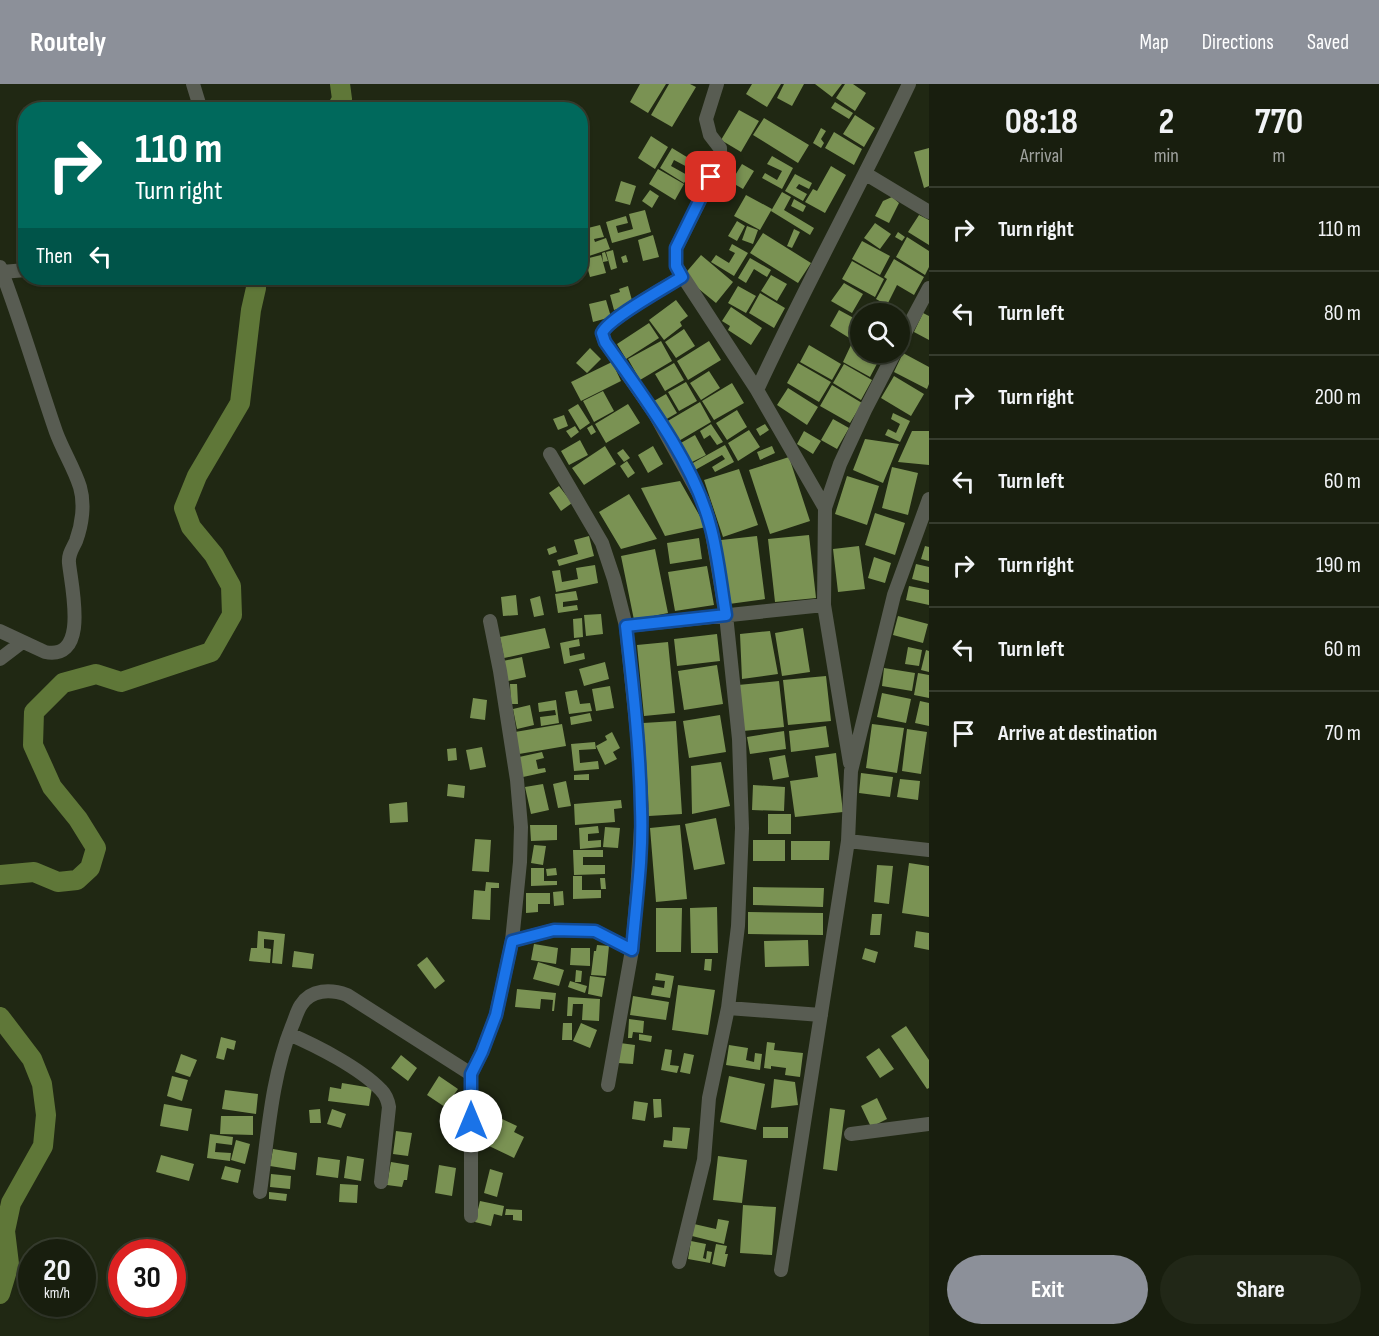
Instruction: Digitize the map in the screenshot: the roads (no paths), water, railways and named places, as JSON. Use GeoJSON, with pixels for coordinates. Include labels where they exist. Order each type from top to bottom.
{"type":"FeatureCollection","features":[{"type":"Feature","properties":{"kind":"street"},"geometry":{"type":"LineString","coordinates":[[193,84],[199,102]]}},
{"type":"Feature","properties":{"kind":"street"},"geometry":{"type":"LineString","coordinates":[[717,84],[706,119],[710,135],[720,148],[720,160],[676,248],[676,266],[757,390],[825,508]]}},
{"type":"Feature","properties":{"kind":"street"},"geometry":{"type":"LineString","coordinates":[[757,390],[827,244],[866,174],[909,84]]}},
{"type":"Feature","properties":{"kind":"street"},"geometry":{"type":"LineString","coordinates":[[866,174],[929,212]]}},
{"type":"Feature","properties":{"kind":"street"},"geometry":{"type":"LineString","coordinates":[[0,631],[21,643],[51,654],[62,651],[73,636],[75,604],[69,562],[77,539],[83,503],[79,486],[57,434],[23,328],[1,270],[18,270]]}},
{"type":"Feature","properties":{"kind":"street"},"geometry":{"type":"LineString","coordinates":[[679,1262],[704,1160],[709,1098],[728,1008],[738,926],[742,828],[739,739],[726,615],[711,526],[703,501],[655,414],[605,342],[602,333],[604,328],[615,320],[682,277]]}},
{"type":"Feature","properties":{"kind":"street"},"geometry":{"type":"LineString","coordinates":[[910,323],[929,288]]}},
{"type":"Feature","properties":{"kind":"street"},"geometry":{"type":"LineString","coordinates":[[851,771],[824,605],[825,508],[840,464],[889,363]]}},
{"type":"Feature","properties":{"kind":"street"},"geometry":{"type":"LineString","coordinates":[[550,453],[602,543],[614,579],[626,626],[638,742],[642,811],[638,893],[632,950],[608,1085]]}},
{"type":"Feature","properties":{"kind":"street"},"geometry":{"type":"LineString","coordinates":[[781,1270],[848,841],[851,771],[894,595],[929,499]]}},
{"type":"Feature","properties":{"kind":"street"},"geometry":{"type":"LineString","coordinates":[[626,626],[824,605]]}},
{"type":"Feature","properties":{"kind":"street"},"geometry":{"type":"LineString","coordinates":[[471,1216],[471,1074],[496,1015],[512,941],[520,862],[521,827],[517,780],[490,621]]}},
{"type":"Feature","properties":{"kind":"street"},"geometry":{"type":"LineString","coordinates":[[0,659],[21,643]]}},
{"type":"Feature","properties":{"kind":"street"},"geometry":{"type":"LineString","coordinates":[[848,841],[929,850]]}},
{"type":"Feature","properties":{"kind":"street"},"geometry":{"type":"LineString","coordinates":[[512,941],[554,930],[595,931],[632,950]]}},
{"type":"Feature","properties":{"kind":"street"},"geometry":{"type":"LineString","coordinates":[[260,1192],[277,1074],[289,1034],[302,1004],[315,994],[334,991],[347,995],[471,1074]]}},
{"type":"Feature","properties":{"kind":"street"},"geometry":{"type":"LineString","coordinates":[[728,1008],[821,1015]]}},
{"type":"Feature","properties":{"kind":"street"},"geometry":{"type":"LineString","coordinates":[[289,1034],[315,1045],[354,1070],[382,1091],[387,1099],[389,1107],[381,1182]]}},
{"type":"Feature","properties":{"kind":"street"},"geometry":{"type":"LineString","coordinates":[[851,1134],[927,1122]]}},
{"type":"Feature","properties":{"kind":"waterway"},"geometry":{"type":"LineString","coordinates":[[340,84],[340,102]]}},
{"type":"Feature","properties":{"kind":"waterway"},"geometry":{"type":"LineString","coordinates":[[0,875],[34,872],[58,882],[77,880],[90,868],[96,848],[78,819],[52,787],[33,745],[34,712],[63,683],[96,674],[121,682],[211,652],[232,615],[231,586],[214,555],[191,527],[184,508],[197,476],[240,403],[256,285]]}},
{"type":"Feature","properties":{"kind":"waterway"},"geometry":{"type":"LineString","coordinates":[[0,1017],[32,1059],[42,1084],[46,1115],[43,1146],[11,1203],[5,1231],[9,1264],[0,1294]]}}]}
